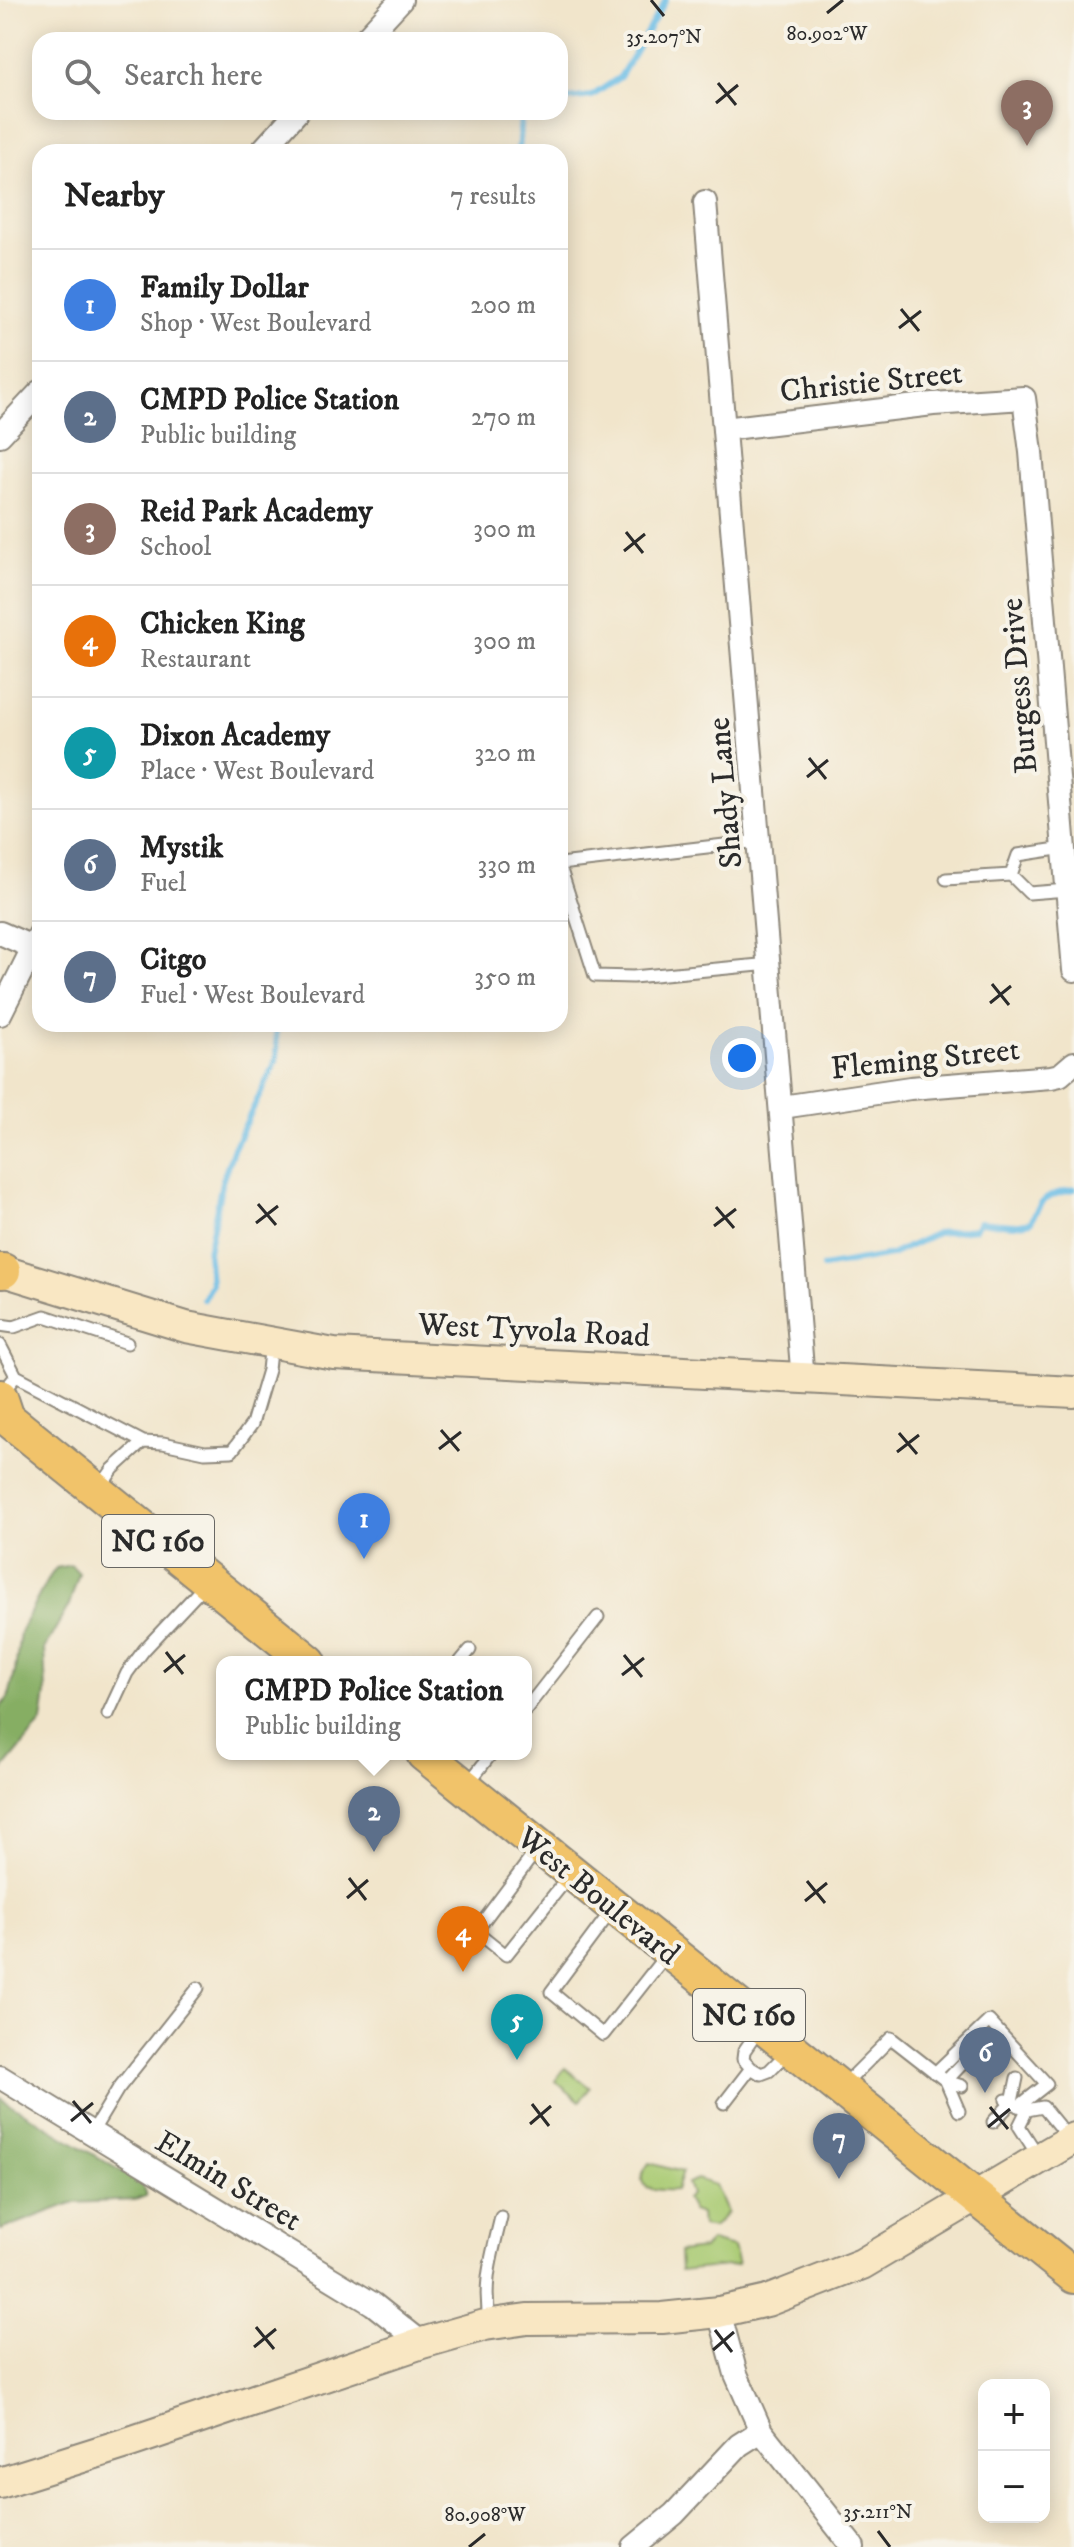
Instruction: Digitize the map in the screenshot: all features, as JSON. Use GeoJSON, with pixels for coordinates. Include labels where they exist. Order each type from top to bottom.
{"type":"FeatureCollection","features":[{"type":"Feature","properties":{"kind":"main road","name":"West Tyvola Road"},"geometry":{"type":"LineString","coordinates":[[1,1271],[186,1327],[334,1354],[1074,1392]]}},
{"type":"Feature","properties":{"kind":"main road","name":"NC 160"},"geometry":{"type":"LineString","coordinates":[[5,1401],[97,1491],[302,1656]]}},
{"type":"Feature","properties":{"kind":"main road","name":"West Boulevard"},"geometry":{"type":"LineString","coordinates":[[431,1760],[1074,2276]]}},
{"type":"Feature","properties":{"kind":"main road"},"geometry":{"type":"LineString","coordinates":[[0,2483],[422,2343],[491,2324],[527,2319],[662,2318],[719,2312],[767,2301],[849,2270],[1072,2139]]}},
{"type":"Feature","properties":{"kind":"street"},"geometry":{"type":"LineString","coordinates":[[371,32],[401,0]]}},
{"type":"Feature","properties":{"kind":"street"},"geometry":{"type":"LineString","coordinates":[[268,144],[290,120]]}},
{"type":"Feature","properties":{"kind":"street","name":"Shady Lane"},"geometry":{"type":"LineString","coordinates":[[705,202],[803,1380]]}},
{"type":"Feature","properties":{"kind":"street","name":"Christie Street"},"geometry":{"type":"LineString","coordinates":[[724,429],[919,406],[1024,398]]}},
{"type":"Feature","properties":{"kind":"street","name":"Burgess Drive"},"geometry":{"type":"LineString","coordinates":[[1024,398],[1074,970]]}},
{"type":"Feature","properties":{"kind":"street"},"geometry":{"type":"LineString","coordinates":[[0,435],[32,401]]}},
{"type":"Feature","properties":{"kind":"street"},"geometry":{"type":"LineString","coordinates":[[0,933],[32,939]]}},
{"type":"Feature","properties":{"kind":"street"},"geometry":{"type":"LineString","coordinates":[[0,1014],[32,948]]}},
{"type":"Feature","properties":{"kind":"street","name":"Fleming Street"},"geometry":{"type":"LineString","coordinates":[[782,1107],[910,1088],[1051,1077],[1060,1075],[1073,1065]]}},
{"type":"Feature","properties":{"kind":"street","name":"Elmin Street"},"geometry":{"type":"LineString","coordinates":[[0,2077],[373,2304],[422,2343]]}},
{"type":"Feature","properties":{"kind":"street"},"geometry":{"type":"LineString","coordinates":[[719,2312],[736,2374],[761,2431],[853,2547]]}},
{"type":"Feature","properties":{"kind":"street"},"geometry":{"type":"LineString","coordinates":[[634,2547],[674,2514],[739,2445],[761,2431]]}},
{"type":"Feature","properties":{"kind":"lane"},"geometry":{"type":"LineString","coordinates":[[568,865],[760,841]]}},
{"type":"Feature","properties":{"kind":"lane"},"geometry":{"type":"LineString","coordinates":[[1011,875],[1018,855],[1064,848]]}},
{"type":"Feature","properties":{"kind":"lane"},"geometry":{"type":"LineString","coordinates":[[946,879],[1011,875],[1029,893],[1067,890]]}},
{"type":"Feature","properties":{"kind":"lane"},"geometry":{"type":"LineString","coordinates":[[568,891],[595,976],[633,977],[770,964]]}},
{"type":"Feature","properties":{"kind":"lane"},"geometry":{"type":"LineString","coordinates":[[0,1325],[14,1327],[45,1316],[127,1343]]}},
{"type":"Feature","properties":{"kind":"lane"},"geometry":{"type":"LineString","coordinates":[[0,1345],[5,1401],[143,1442],[205,1452],[232,1451],[252,1424],[268,1370],[271,1342]]}},
{"type":"Feature","properties":{"kind":"lane"},"geometry":{"type":"LineString","coordinates":[[97,1491],[113,1469],[143,1442]]}},
{"type":"Feature","properties":{"kind":"lane"},"geometry":{"type":"LineString","coordinates":[[108,1714],[127,1673],[144,1650],[208,1581]]}},
{"type":"Feature","properties":{"kind":"lane"},"geometry":{"type":"LineString","coordinates":[[532,1701],[598,1617]]}},
{"type":"Feature","properties":{"kind":"lane"},"geometry":{"type":"LineString","coordinates":[[465,1656],[470,1650]]}},
{"type":"Feature","properties":{"kind":"lane"},"geometry":{"type":"LineString","coordinates":[[465,1787],[486,1760]]}},
{"type":"Feature","properties":{"kind":"lane"},"geometry":{"type":"LineString","coordinates":[[539,1846],[476,1931],[506,1955],[572,1873]]}},
{"type":"Feature","properties":{"kind":"lane"},"geometry":{"type":"LineString","coordinates":[[615,1907],[551,1992],[603,2035],[669,1951]]}},
{"type":"Feature","properties":{"kind":"lane"},"geometry":{"type":"LineString","coordinates":[[91,2134],[118,2089],[198,1988]]}},
{"type":"Feature","properties":{"kind":"lane"},"geometry":{"type":"LineString","coordinates":[[935,2073],[989,2021],[1047,2084],[993,2122]]}},
{"type":"Feature","properties":{"kind":"lane"},"geometry":{"type":"LineString","coordinates":[[762,2025],[744,2051],[743,2059],[751,2068],[761,2074],[769,2071],[791,2049]]}},
{"type":"Feature","properties":{"kind":"lane"},"geometry":{"type":"LineString","coordinates":[[841,2088],[891,2038],[946,2081],[962,2086]]}},
{"type":"Feature","properties":{"kind":"lane"},"geometry":{"type":"LineString","coordinates":[[946,2081],[964,2062]]}},
{"type":"Feature","properties":{"kind":"lane"},"geometry":{"type":"LineString","coordinates":[[724,2103],[751,2068]]}},
{"type":"Feature","properties":{"kind":"lane"},"geometry":{"type":"LineString","coordinates":[[1017,2078],[1019,2126],[1040,2157]]}},
{"type":"Feature","properties":{"kind":"lane"},"geometry":{"type":"LineString","coordinates":[[946,2081],[959,2111]]}},
{"type":"Feature","properties":{"kind":"lane"},"geometry":{"type":"LineString","coordinates":[[1016,2105],[1043,2107],[1072,2139]]}},
{"type":"Feature","properties":{"kind":"lane"},"geometry":{"type":"LineString","coordinates":[[491,2324],[485,2296],[501,2217]]}},
{"type":"Feature","properties":{"kind":"green space"},"geometry":{"type":"Polygon","coordinates":[[[71,1565],[79,1573],[69,1605],[44,1649],[46,1693],[42,1722],[0,1773],[0,1709],[9,1696],[20,1632],[56,1568],[71,1565]]]}},
{"type":"Feature","properties":{"kind":"green space"},"geometry":{"type":"Polygon","coordinates":[[[565,2068],[590,2088],[580,2101],[555,2081],[565,2068]]]}},
{"type":"Feature","properties":{"kind":"green space"},"geometry":{"type":"Polygon","coordinates":[[[0,2098],[142,2184],[146,2196],[135,2200],[72,2203],[0,2230],[0,2098]]]}},
{"type":"Feature","properties":{"kind":"green space"},"geometry":{"type":"Polygon","coordinates":[[[649,2163],[682,2172],[676,2190],[653,2189],[643,2184],[649,2163]]]}},
{"type":"Feature","properties":{"kind":"green space"},"geometry":{"type":"Polygon","coordinates":[[[697,2179],[715,2185],[727,2212],[713,2228],[702,2226],[701,2214],[692,2211],[686,2199],[691,2194],[687,2183],[697,2179]]]}},
{"type":"Feature","properties":{"kind":"green space"},"geometry":{"type":"Polygon","coordinates":[[[711,2241],[733,2247],[738,2265],[680,2271],[679,2252],[703,2249],[711,2241]]]}},
{"type":"Feature","properties":{"kind":"waterway"},"geometry":{"type":"LineString","coordinates":[[568,99],[592,96],[620,77],[666,0]]}},
{"type":"Feature","properties":{"kind":"waterway"},"geometry":{"type":"LineString","coordinates":[[519,144],[521,120]]}},
{"type":"Feature","properties":{"kind":"waterway"},"geometry":{"type":"LineString","coordinates":[[203,1299],[211,1284],[208,1252],[222,1182],[233,1150],[277,1059],[276,1032]]}},
{"type":"Feature","properties":{"kind":"waterway"},"geometry":{"type":"LineString","coordinates":[[823,1267],[891,1255],[937,1233],[975,1229],[979,1222],[1013,1225],[1031,1222],[1038,1207],[1047,1198],[1074,1189]]}},
{"type":"Feature","properties":{"kind":"place","name":"Reid Park Academy"},"geometry":{"type":"Point","coordinates":[1027,146]}},
{"type":"Feature","properties":{"kind":"place","name":"Family Dollar"},"geometry":{"type":"Point","coordinates":[364,1559]}},
{"type":"Feature","properties":{"kind":"place","name":"CMPD Police Station"},"geometry":{"type":"Point","coordinates":[374,1852]}},
{"type":"Feature","properties":{"kind":"place","name":"Chicken King"},"geometry":{"type":"Point","coordinates":[463,1972]}},
{"type":"Feature","properties":{"kind":"place","name":"Dixon Academy"},"geometry":{"type":"Point","coordinates":[517,2060]}},
{"type":"Feature","properties":{"kind":"place","name":"Mystik"},"geometry":{"type":"Point","coordinates":[985,2093]}},
{"type":"Feature","properties":{"kind":"place","name":"Citgo"},"geometry":{"type":"Point","coordinates":[839,2179]}}]}
